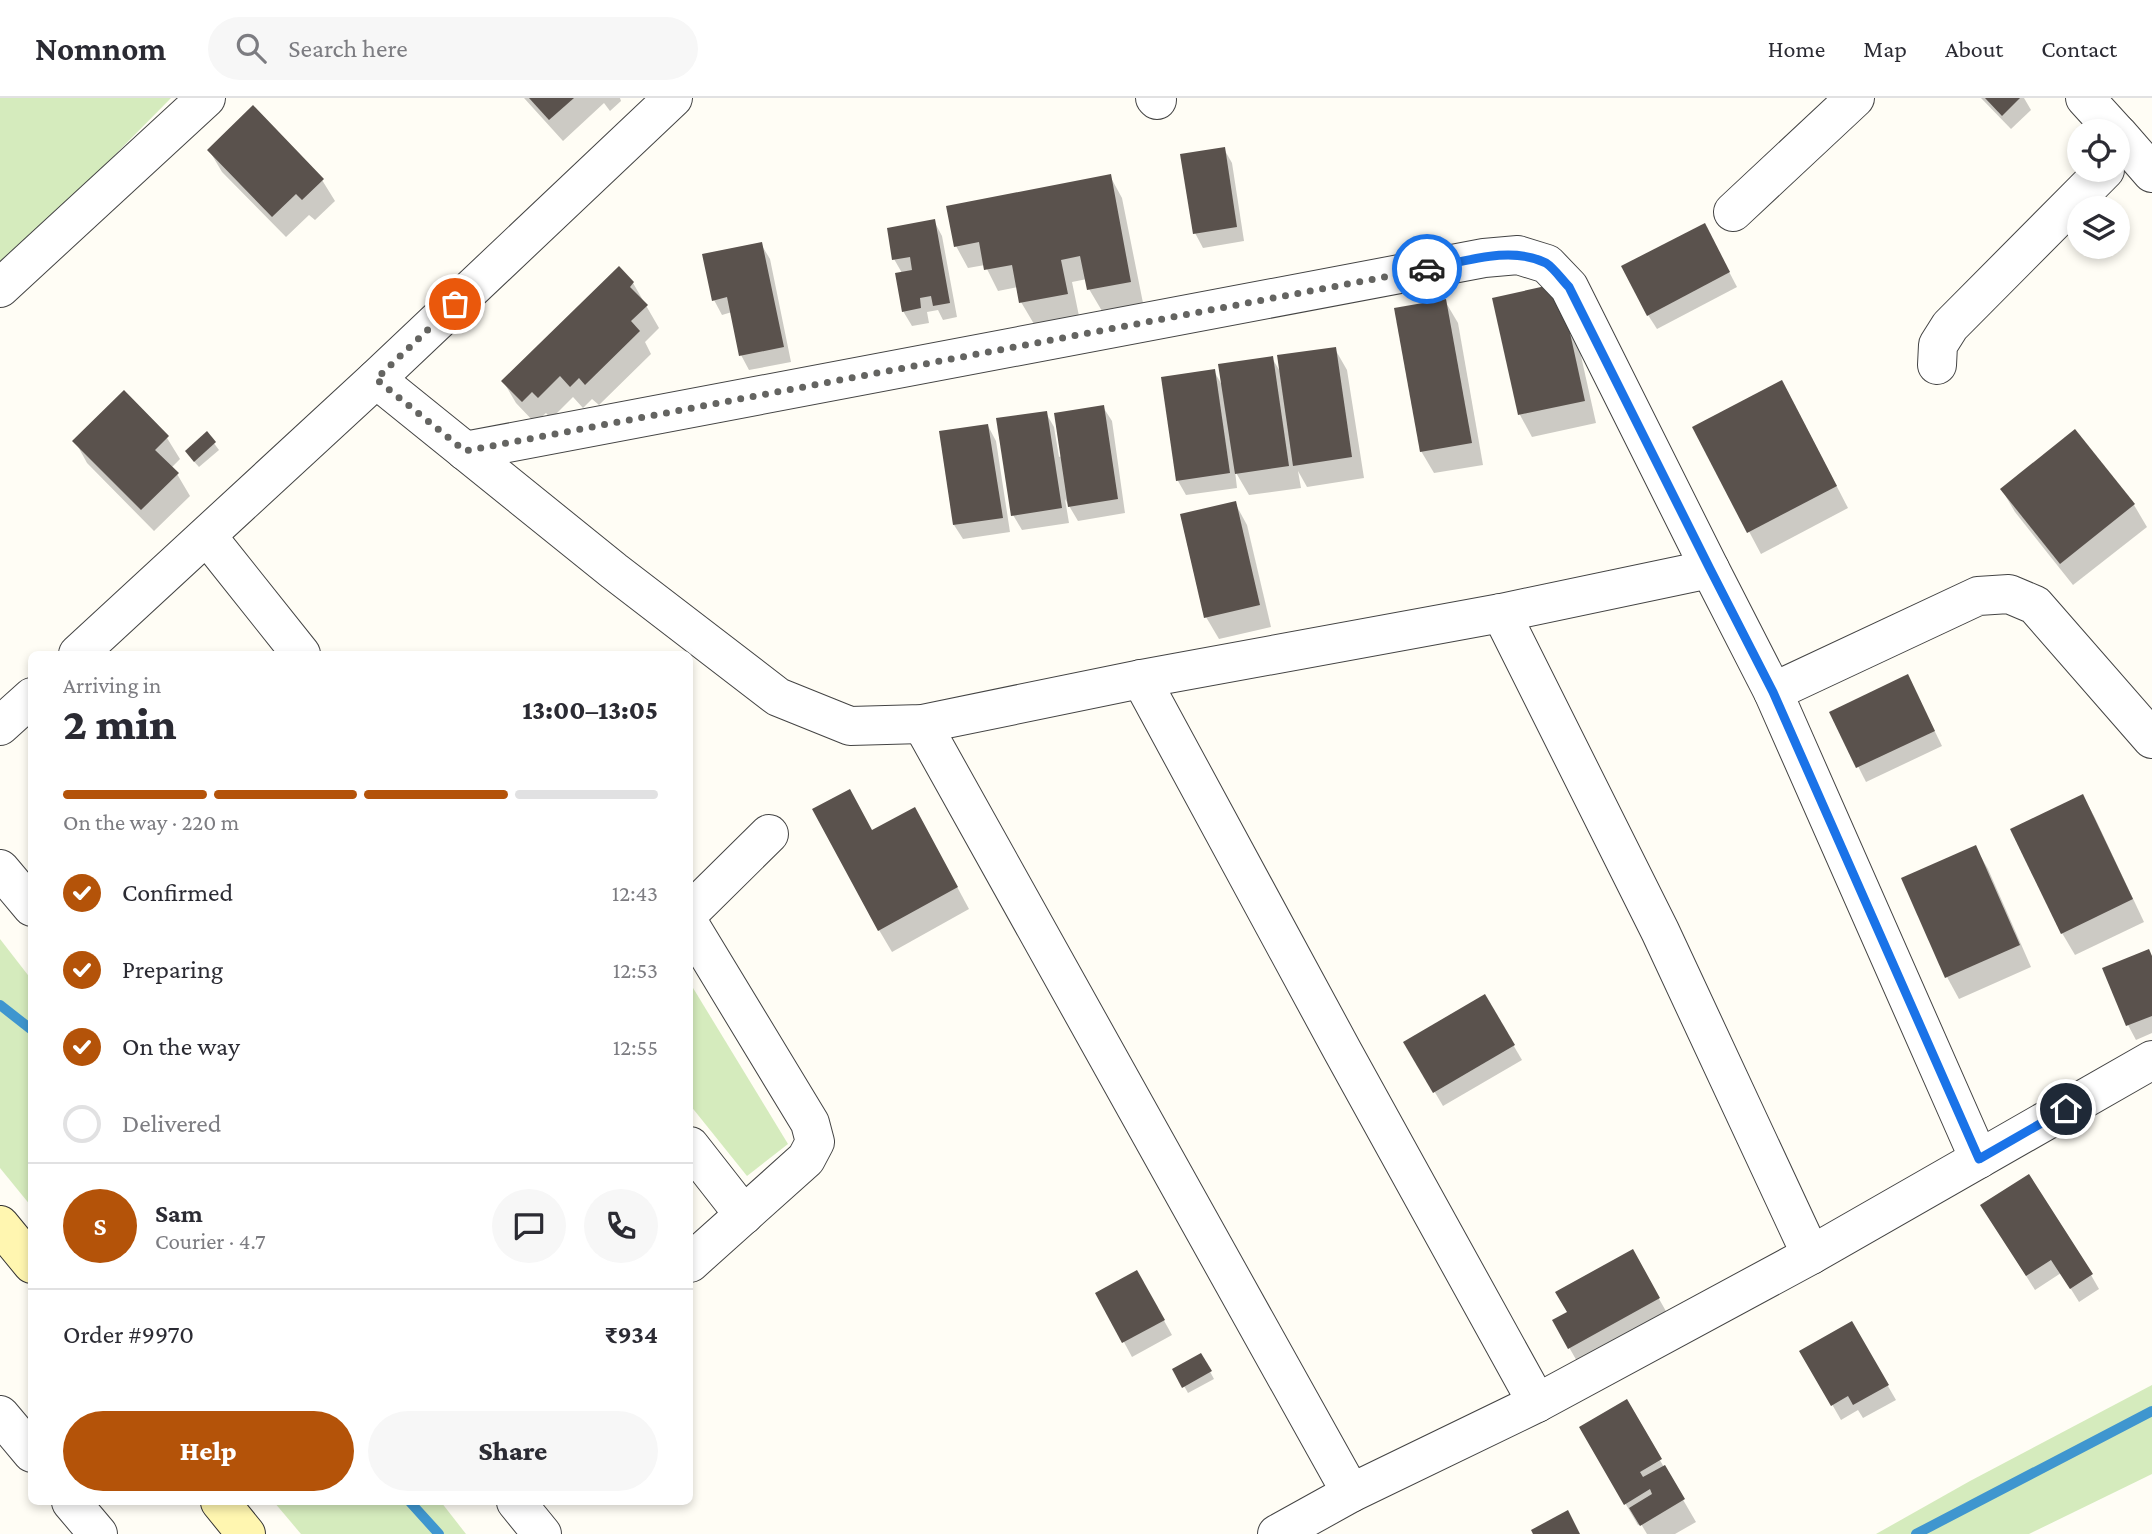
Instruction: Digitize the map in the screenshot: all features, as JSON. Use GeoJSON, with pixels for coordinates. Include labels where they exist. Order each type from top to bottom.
{"type":"FeatureCollection","features":[{"type":"Feature","properties":{"kind":"main road"},"geometry":{"type":"LineString","coordinates":[[222,1505],[246,1534]]}},
{"type":"Feature","properties":{"kind":"street"},"geometry":{"type":"LineString","coordinates":[[0,288],[206,98]]}},
{"type":"Feature","properties":{"kind":"street"},"geometry":{"type":"LineString","coordinates":[[81,651],[376,379],[673,98]]}},
{"type":"Feature","properties":{"kind":"street"},"geometry":{"type":"LineString","coordinates":[[1733,212],[1855,98]]}},
{"type":"Feature","properties":{"kind":"street"},"geometry":{"type":"LineString","coordinates":[[2085,98],[2100,119]]}},
{"type":"Feature","properties":{"kind":"street"},"geometry":{"type":"LineString","coordinates":[[1937,365],[1938,345],[1950,326],[2093,182]]}},
{"type":"Feature","properties":{"kind":"street"},"geometry":{"type":"LineString","coordinates":[[465,451],[1484,258],[1518,255],[1547,264],[1569,287],[1773,692],[1979,1159]]}},
{"type":"Feature","properties":{"kind":"street"},"geometry":{"type":"LineString","coordinates":[[376,379],[614,571],[778,696],[850,726],[922,723],[1141,679],[1501,613],[1710,569]]}},
{"type":"Feature","properties":{"kind":"street"},"geometry":{"type":"LineString","coordinates":[[207,536],[299,651]]}},
{"type":"Feature","properties":{"kind":"street"},"geometry":{"type":"LineString","coordinates":[[1773,692],[1978,596],[2009,594],[2035,605],[2152,739]]}},
{"type":"Feature","properties":{"kind":"street"},"geometry":{"type":"LineString","coordinates":[[1501,613],[1660,931],[1811,1255]]}},
{"type":"Feature","properties":{"kind":"street"},"geometry":{"type":"LineString","coordinates":[[1141,679],[1537,1403]]}},
{"type":"Feature","properties":{"kind":"street"},"geometry":{"type":"LineString","coordinates":[[0,726],[28,701]]}},
{"type":"Feature","properties":{"kind":"street"},"geometry":{"type":"LineString","coordinates":[[922,723],[1351,1493]]}},
{"type":"Feature","properties":{"kind":"street"},"geometry":{"type":"LineString","coordinates":[[693,909],[769,834]]}},
{"type":"Feature","properties":{"kind":"street"},"geometry":{"type":"LineString","coordinates":[[0,869],[28,902]]}},
{"type":"Feature","properties":{"kind":"street"},"geometry":{"type":"LineString","coordinates":[[693,930],[810,1123],[815,1142],[806,1159],[693,1260]]}},
{"type":"Feature","properties":{"kind":"street"},"geometry":{"type":"LineString","coordinates":[[1277,1534],[1351,1493],[1537,1403],[1811,1255],[2152,1060]]}},
{"type":"Feature","properties":{"kind":"street"},"geometry":{"type":"LineString","coordinates":[[693,1150],[744,1215]]}},
{"type":"Feature","properties":{"kind":"street"},"geometry":{"type":"LineString","coordinates":[[0,1415],[28,1448]]}},
{"type":"Feature","properties":{"kind":"street"},"geometry":{"type":"LineString","coordinates":[[74,1505],[98,1534]]}},
{"type":"Feature","properties":{"kind":"street"},"geometry":{"type":"LineString","coordinates":[[518,1505],[542,1534]]}},
{"type":"Feature","properties":{"kind":"green space"},"geometry":{"type":"Polygon","coordinates":[[[0,98],[171,98],[0,271],[0,98]]]}},
{"type":"Feature","properties":{"kind":"green space"},"geometry":{"type":"Polygon","coordinates":[[[0,939],[28,975],[28,1202],[0,1168],[0,939]]]}},
{"type":"Feature","properties":{"kind":"green space"},"geometry":{"type":"Polygon","coordinates":[[[693,988],[788,1144],[747,1176],[693,1109],[693,988]]]}},
{"type":"Feature","properties":{"kind":"green space"},"geometry":{"type":"Polygon","coordinates":[[[2152,1385],[2152,1474],[2029,1534],[1876,1534],[1970,1481],[2152,1385]]]}},
{"type":"Feature","properties":{"kind":"green space"},"geometry":{"type":"Polygon","coordinates":[[[277,1505],[443,1505],[466,1534],[301,1534],[277,1505]]]}},
{"type":"Feature","properties":{"kind":"building"},"geometry":{"type":"Polygon","coordinates":[[[529,98],[574,98],[549,120],[529,98]]]}},
{"type":"Feature","properties":{"kind":"building"},"geometry":{"type":"Polygon","coordinates":[[[1985,98],[2020,98],[2002,116],[1985,98]]]}},
{"type":"Feature","properties":{"kind":"building"},"geometry":{"type":"Polygon","coordinates":[[[253,105],[324,179],[302,200],[296,194],[272,217],[207,150],[253,105]]]}},
{"type":"Feature","properties":{"kind":"building"},"geometry":{"type":"Polygon","coordinates":[[[1225,147],[1237,227],[1193,234],[1180,154],[1225,147]]]}},
{"type":"Feature","properties":{"kind":"building"},"geometry":{"type":"Polygon","coordinates":[[[1111,174],[1131,282],[1087,290],[1080,256],[1061,260],[1068,294],[1019,303],[1012,265],[984,270],[979,242],[954,247],[946,206],[1111,174]]]}},
{"type":"Feature","properties":{"kind":"building"},"geometry":{"type":"Polygon","coordinates":[[[935,219],[950,303],[933,306],[931,296],[920,298],[921,308],[902,312],[895,273],[912,270],[910,257],[892,260],[887,228],[935,219]]]}},
{"type":"Feature","properties":{"kind":"building"},"geometry":{"type":"Polygon","coordinates":[[[1705,223],[1730,272],[1647,316],[1621,266],[1705,223]]]}},
{"type":"Feature","properties":{"kind":"building"},"geometry":{"type":"Polygon","coordinates":[[[762,242],[784,347],[739,356],[727,297],[712,301],[702,254],[762,242]]]}},
{"type":"Feature","properties":{"kind":"building"},"geometry":{"type":"Polygon","coordinates":[[[619,266],[634,282],[630,287],[648,305],[631,321],[640,331],[585,385],[579,378],[570,387],[560,376],[538,398],[532,392],[522,402],[501,381],[619,266]]]}},
{"type":"Feature","properties":{"kind":"building"},"geometry":{"type":"Polygon","coordinates":[[[1559,283],[1585,401],[1518,415],[1492,298],[1559,283]]]}},
{"type":"Feature","properties":{"kind":"building"},"geometry":{"type":"Polygon","coordinates":[[[1446,299],[1472,443],[1420,452],[1394,308],[1446,299]]]}},
{"type":"Feature","properties":{"kind":"building"},"geometry":{"type":"Polygon","coordinates":[[[1336,347],[1352,457],[1293,466],[1277,355],[1336,347]]]}},
{"type":"Feature","properties":{"kind":"building"},"geometry":{"type":"Polygon","coordinates":[[[1273,356],[1289,466],[1235,474],[1218,364],[1273,356]]]}},
{"type":"Feature","properties":{"kind":"building"},"geometry":{"type":"Polygon","coordinates":[[[1215,369],[1230,473],[1176,481],[1161,377],[1215,369]]]}},
{"type":"Feature","properties":{"kind":"building"},"geometry":{"type":"Polygon","coordinates":[[[1782,380],[1837,486],[1747,533],[1692,427],[1782,380]]]}},
{"type":"Feature","properties":{"kind":"building"},"geometry":{"type":"Polygon","coordinates":[[[124,390],[169,436],[155,450],[179,473],[141,510],[72,441],[124,390]]]}},
{"type":"Feature","properties":{"kind":"building"},"geometry":{"type":"Polygon","coordinates":[[[1104,405],[1118,499],[1068,507],[1054,413],[1104,405]]]}},
{"type":"Feature","properties":{"kind":"building"},"geometry":{"type":"Polygon","coordinates":[[[1047,411],[1062,508],[1011,516],[996,418],[1047,411]]]}},
{"type":"Feature","properties":{"kind":"building"},"geometry":{"type":"Polygon","coordinates":[[[988,424],[1003,518],[953,525],[939,431],[988,424]]]}},
{"type":"Feature","properties":{"kind":"building"},"geometry":{"type":"Polygon","coordinates":[[[2075,429],[2135,504],[2060,564],[2000,489],[2075,429]]]}},
{"type":"Feature","properties":{"kind":"building"},"geometry":{"type":"Polygon","coordinates":[[[207,431],[216,442],[194,462],[185,451],[207,431]]]}},
{"type":"Feature","properties":{"kind":"building"},"geometry":{"type":"Polygon","coordinates":[[[1236,501],[1260,605],[1204,618],[1180,514],[1236,501]]]}},
{"type":"Feature","properties":{"kind":"building"},"geometry":{"type":"Polygon","coordinates":[[[1908,674],[1935,731],[1856,768],[1829,712],[1908,674]]]}},
{"type":"Feature","properties":{"kind":"building"},"geometry":{"type":"Polygon","coordinates":[[[850,789],[872,830],[915,807],[958,887],[878,931],[812,809],[850,789]]]}},
{"type":"Feature","properties":{"kind":"building"},"geometry":{"type":"Polygon","coordinates":[[[2083,794],[2133,899],[2061,934],[2010,829],[2083,794]]]}},
{"type":"Feature","properties":{"kind":"building"},"geometry":{"type":"Polygon","coordinates":[[[1976,845],[2020,945],[1945,978],[1901,878],[1976,845]]]}},
{"type":"Feature","properties":{"kind":"building"},"geometry":{"type":"Polygon","coordinates":[[[2149,949],[2152,956],[2152,1016],[2126,1026],[2102,968],[2149,949]]]}},
{"type":"Feature","properties":{"kind":"building"},"geometry":{"type":"Polygon","coordinates":[[[1485,994],[1515,1045],[1433,1093],[1403,1042],[1485,994]]]}},
{"type":"Feature","properties":{"kind":"building"},"geometry":{"type":"Polygon","coordinates":[[[2029,1174],[2093,1274],[2070,1289],[2051,1260],[2026,1276],[1980,1205],[2029,1174]]]}},
{"type":"Feature","properties":{"kind":"building"},"geometry":{"type":"Polygon","coordinates":[[[1633,1249],[1660,1298],[1568,1349],[1552,1320],[1567,1312],[1555,1292],[1633,1249]]]}},
{"type":"Feature","properties":{"kind":"building"},"geometry":{"type":"Polygon","coordinates":[[[1137,1270],[1165,1320],[1122,1343],[1095,1293],[1137,1270]]]}},
{"type":"Feature","properties":{"kind":"building"},"geometry":{"type":"Polygon","coordinates":[[[1852,1321],[1889,1385],[1853,1405],[1848,1396],[1831,1406],[1799,1351],[1852,1321]]]}},
{"type":"Feature","properties":{"kind":"building"},"geometry":{"type":"Polygon","coordinates":[[[1201,1353],[1212,1371],[1182,1388],[1172,1369],[1201,1353]]]}},
{"type":"Feature","properties":{"kind":"building"},"geometry":{"type":"Polygon","coordinates":[[[1627,1399],[1662,1459],[1640,1472],[1643,1477],[1665,1465],[1685,1499],[1640,1526],[1629,1508],[1652,1494],[1650,1489],[1624,1505],[1579,1427],[1627,1399]]]}},
{"type":"Feature","properties":{"kind":"building"},"geometry":{"type":"Polygon","coordinates":[[[1568,1510],[1580,1534],[1533,1534],[1531,1530],[1568,1510]]]}},
{"type":"Feature","properties":{"kind":"waterway"},"geometry":{"type":"LineString","coordinates":[[0,1005],[28,1027]]}},
{"type":"Feature","properties":{"kind":"waterway"},"geometry":{"type":"LineString","coordinates":[[1916,1534],[2152,1411]]}},
{"type":"Feature","properties":{"kind":"waterway"},"geometry":{"type":"LineString","coordinates":[[413,1505],[439,1534]]}},
{"type":"Feature","properties":{"kind":"way so far"},"geometry":{"type":"LineString","coordinates":[[455,304],[376,379],[465,451],[1427,269]]}},
{"type":"Feature","properties":{"kind":"route"},"geometry":{"type":"LineString","coordinates":[[1427,269],[1484,258],[1518,255],[1547,264],[1569,287],[1773,692],[1979,1159],[2066,1109]]}}]}
